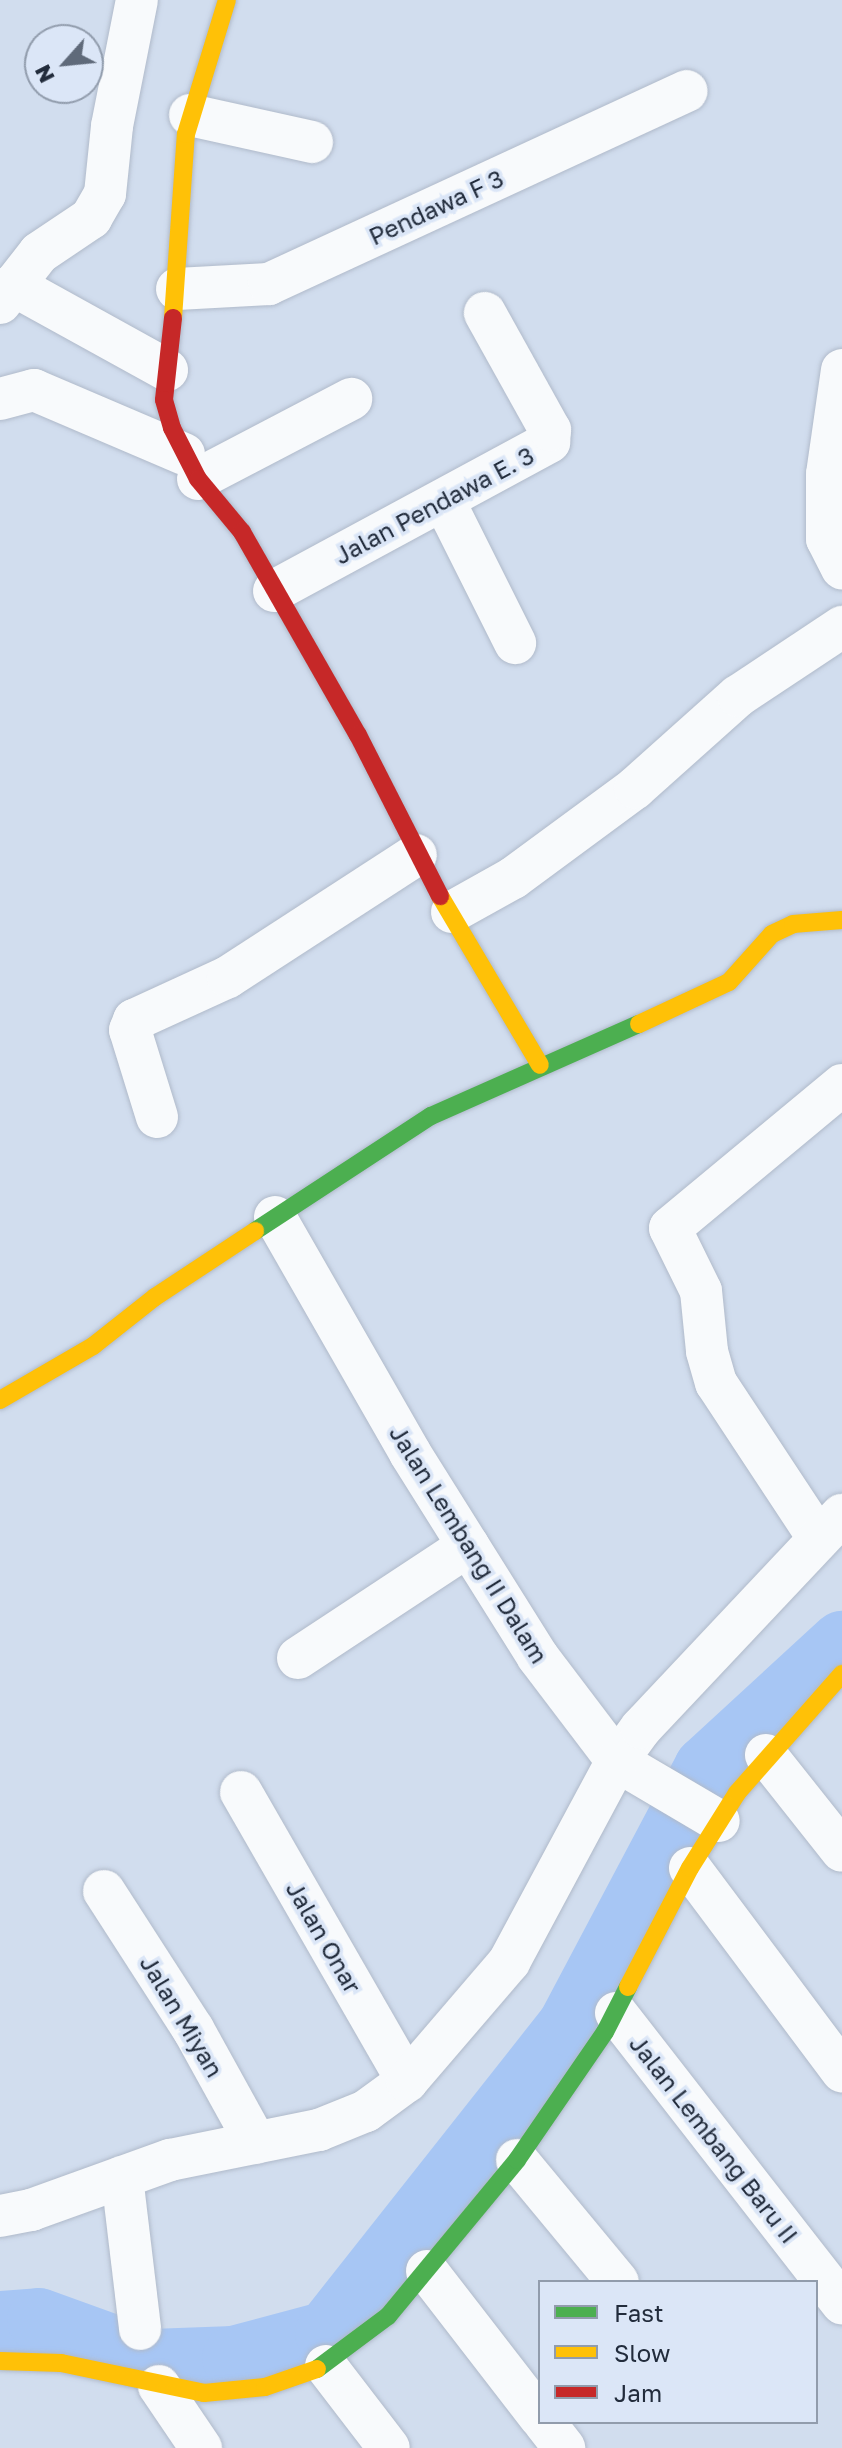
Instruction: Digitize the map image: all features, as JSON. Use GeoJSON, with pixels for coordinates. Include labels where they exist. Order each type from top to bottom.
{"type":"FeatureCollection","features":[{"type":"Feature","properties":{"kind":"street"},"geometry":{"type":"LineString","coordinates":[[137,0],[112,126],[105,194],[97,212],[39,253],[7,294],[167,370]]}},
{"type":"Feature","properties":{"kind":"street"},"geometry":{"type":"LineString","coordinates":[[227,0],[210,67],[190,115],[177,289],[164,400],[191,466],[242,532],[358,735],[416,855],[540,1065]]}},
{"type":"Feature","properties":{"kind":"street","name":"Pendawa F 3"},"geometry":{"type":"LineString","coordinates":[[177,289],[269,284],[687,91]]}},
{"type":"Feature","properties":{"kind":"street"},"geometry":{"type":"LineString","coordinates":[[190,115],[312,142]]}},
{"type":"Feature","properties":{"kind":"street","name":"Jalan Pendawa E. 3"},"geometry":{"type":"LineString","coordinates":[[274,591],[549,442],[550,430],[485,313]]}},
{"type":"Feature","properties":{"kind":"street"},"geometry":{"type":"LineString","coordinates":[[842,370],[827,474],[827,539],[842,568]]}},
{"type":"Feature","properties":{"kind":"street"},"geometry":{"type":"LineString","coordinates":[[0,399],[34,390],[191,466],[351,399]]}},
{"type":"Feature","properties":{"kind":"street"},"geometry":{"type":"LineString","coordinates":[[444,501],[515,643]]}},
{"type":"Feature","properties":{"kind":"street"},"geometry":{"type":"LineString","coordinates":[[452,912],[513,878],[635,788],[738,696],[842,627]]}},
{"type":"Feature","properties":{"kind":"street"},"geometry":{"type":"LineString","coordinates":[[157,1117],[130,1030],[134,1020],[228,977],[416,855]]}},
{"type":"Feature","properties":{"kind":"street"},"geometry":{"type":"LineString","coordinates":[[0,1400],[93,1346],[155,1297],[431,1116],[540,1065],[628,1032],[729,982],[772,934],[793,924],[842,920]]}},
{"type":"Feature","properties":{"kind":"street"},"geometry":{"type":"LineString","coordinates":[[0,2216],[31,2210],[170,2160],[319,2130],[354,2115],[407,2081],[509,1962],[628,1768],[830,1526],[716,1383],[707,1351],[701,1291],[670,1228],[842,1085]]}},
{"type":"Feature","properties":{"kind":"street","name":"Jalan Lembang II Dalam"},"geometry":{"type":"LineString","coordinates":[[275,1217],[468,1546],[538,1657],[628,1768],[707,1815]]}},
{"type":"Feature","properties":{"kind":"street"},"geometry":{"type":"LineString","coordinates":[[298,1658],[468,1546]]}},
{"type":"Feature","properties":{"kind":"street"},"geometry":{"type":"LineString","coordinates":[[0,2361],[61,2363],[204,2393],[265,2387],[326,2366],[388,2316],[517,2160],[616,2013],[690,1868],[707,1815],[842,1674]]}},
{"type":"Feature","properties":{"kind":"street"},"geometry":{"type":"LineString","coordinates":[[766,1755],[842,1851]]}},
{"type":"Feature","properties":{"kind":"street","name":"Jalan Onar"},"geometry":{"type":"LineString","coordinates":[[241,1792],[407,2081]]}},
{"type":"Feature","properties":{"kind":"street"},"geometry":{"type":"LineString","coordinates":[[690,1868],[842,2071]]}},
{"type":"Feature","properties":{"kind":"street","name":"Jalan Miyan"},"geometry":{"type":"LineString","coordinates":[[104,1891],[193,2029],[256,2143]]}},
{"type":"Feature","properties":{"kind":"street","name":"Jalan Lembang Baru II"},"geometry":{"type":"LineString","coordinates":[[616,2013],[842,2303]]}},
{"type":"Feature","properties":{"kind":"street"},"geometry":{"type":"LineString","coordinates":[[517,2160],[616,2280]]}},
{"type":"Feature","properties":{"kind":"street"},"geometry":{"type":"LineString","coordinates":[[122,2177],[140,2329]]}},
{"type":"Feature","properties":{"kind":"street"},"geometry":{"type":"LineString","coordinates":[[427,2271],[538,2414]]}},
{"type":"Feature","properties":{"kind":"street"},"geometry":{"type":"LineString","coordinates":[[326,2366],[389,2448]]}},
{"type":"Feature","properties":{"kind":"street"},"geometry":{"type":"LineString","coordinates":[[159,2386],[201,2448]]}},
{"type":"Feature","properties":{"kind":"street"},"geometry":{"type":"LineString","coordinates":[[546,2424],[564,2448]]}},
{"type":"Feature","properties":{"kind":"waterway"},"geometry":{"type":"LineString","coordinates":[[0,2323],[39,2320],[152,2361],[234,2358],[327,2333],[570,2025],[706,1768],[842,1643]]}},
{"type":"Feature","properties":{"kind":"traffic: fast"},"geometry":{"type":"LineString","coordinates":[[255,1231],[431,1116],[639,1024]]}},
{"type":"Feature","properties":{"kind":"traffic: fast"},"geometry":{"type":"LineString","coordinates":[[317,2369],[388,2316],[517,2160],[605,2032],[628,1987]]}},
{"type":"Feature","properties":{"kind":"traffic: slow"},"geometry":{"type":"LineString","coordinates":[[173,318],[186,134],[227,0]]}},
{"type":"Feature","properties":{"kind":"traffic: slow"},"geometry":{"type":"LineString","coordinates":[[440,896],[540,1065]]}},
{"type":"Feature","properties":{"kind":"traffic: slow"},"geometry":{"type":"LineString","coordinates":[[639,1024],[729,982],[772,934],[793,924],[842,920]]}},
{"type":"Feature","properties":{"kind":"traffic: slow"},"geometry":{"type":"LineString","coordinates":[[0,1400],[93,1346],[155,1297],[255,1231]]}},
{"type":"Feature","properties":{"kind":"traffic: slow"},"geometry":{"type":"LineString","coordinates":[[628,1987],[690,1868],[737,1793],[842,1674]]}},
{"type":"Feature","properties":{"kind":"traffic: slow"},"geometry":{"type":"LineString","coordinates":[[0,2361],[61,2363],[204,2393],[265,2387],[317,2369]]}},
{"type":"Feature","properties":{"kind":"traffic: jam"},"geometry":{"type":"LineString","coordinates":[[173,318],[164,400],[172,428],[198,479],[242,532],[358,735],[440,896]]}}]}
